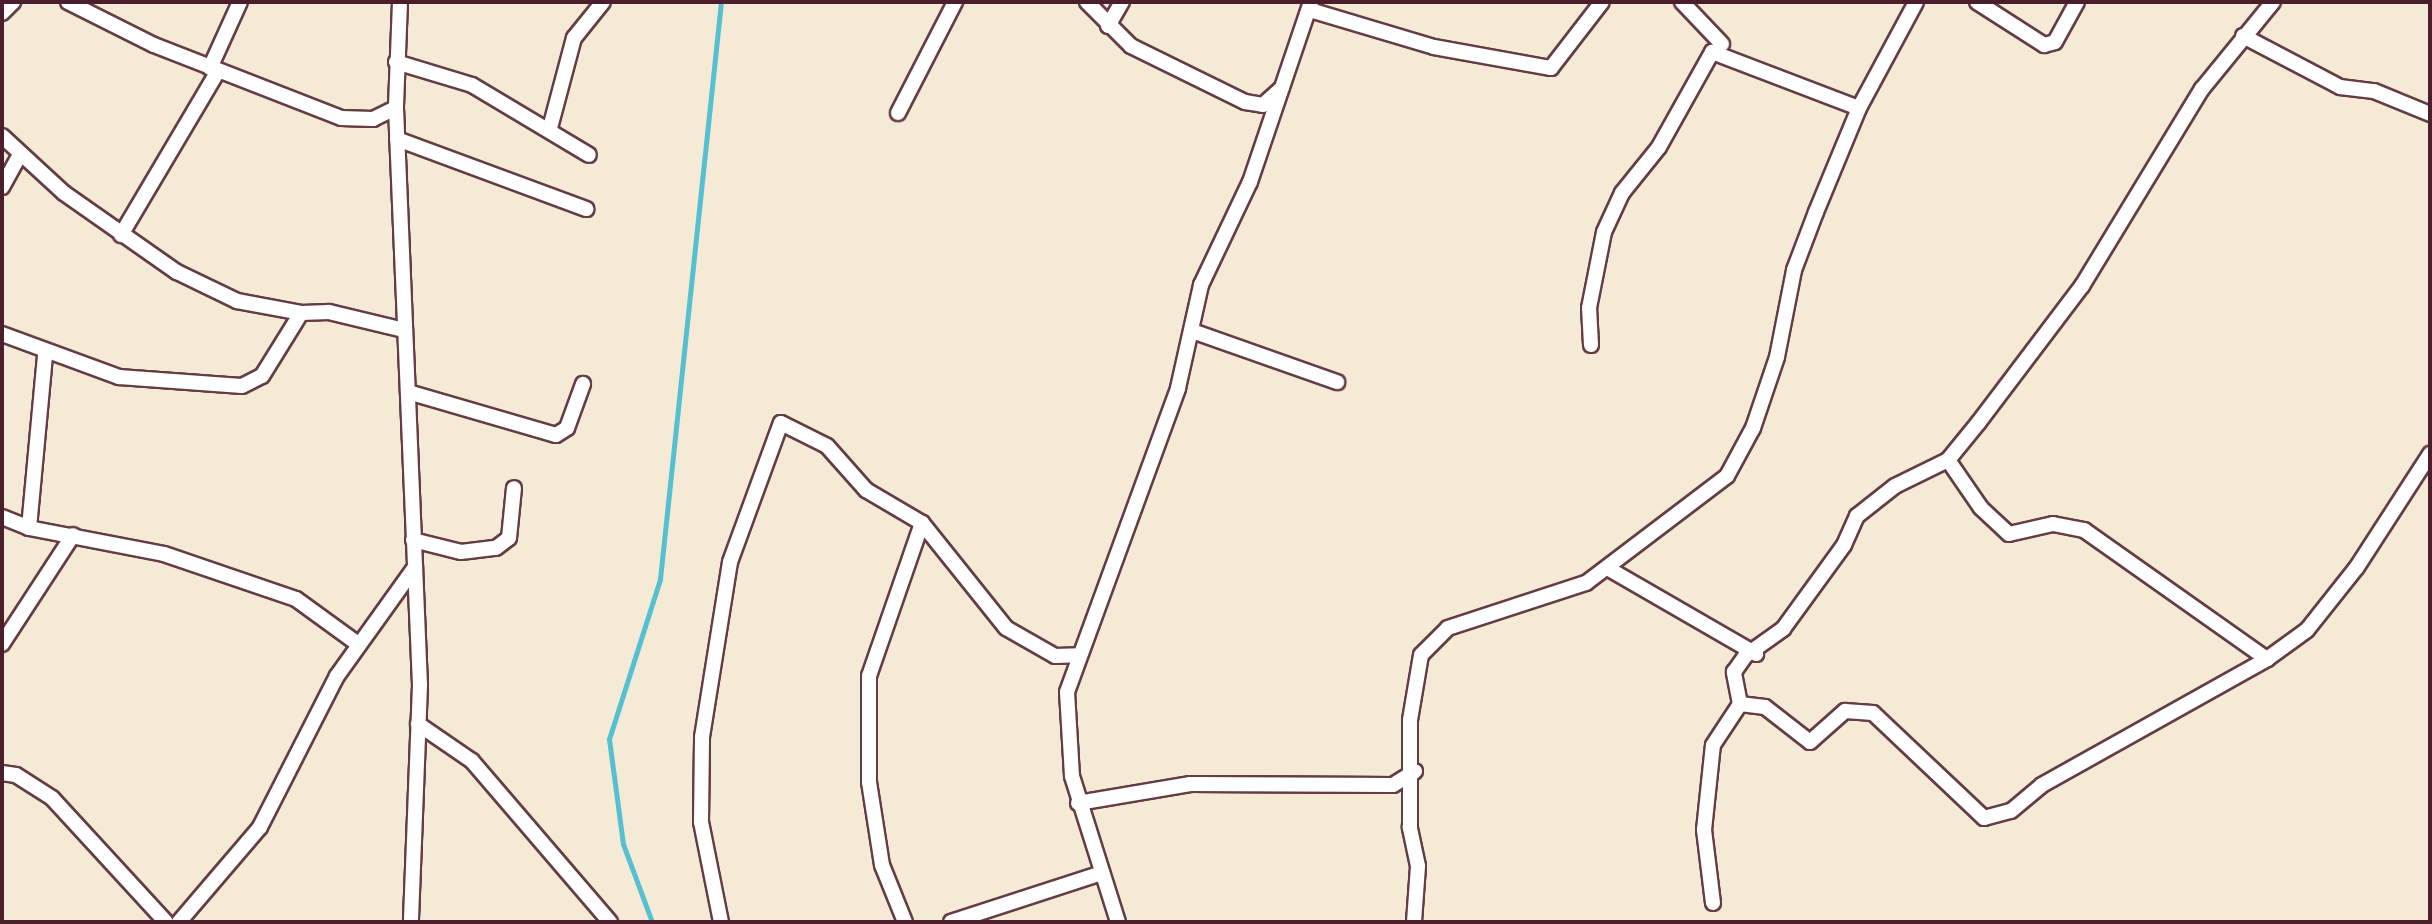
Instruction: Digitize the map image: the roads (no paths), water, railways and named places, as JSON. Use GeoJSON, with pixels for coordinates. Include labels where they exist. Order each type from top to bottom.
{"type":"FeatureCollection","features":[{"type":"Feature","properties":{"kind":"street"},"geometry":{"type":"LineString","coordinates":[[2,13],[13,2]]}},
{"type":"Feature","properties":{"kind":"street"},"geometry":{"type":"LineString","coordinates":[[68,2],[214,69],[341,118],[373,119],[396,108]]}},
{"type":"Feature","properties":{"kind":"street"},"geometry":{"type":"LineString","coordinates":[[121,235],[214,69],[240,2]]}},
{"type":"Feature","properties":{"kind":"street"},"geometry":{"type":"LineString","coordinates":[[400,2],[396,108],[415,567],[418,724],[411,922]]}},
{"type":"Feature","properties":{"kind":"street"},"geometry":{"type":"LineString","coordinates":[[550,128],[574,38],[603,2]]}},
{"type":"Feature","properties":{"kind":"street"},"geometry":{"type":"LineString","coordinates":[[898,113],[956,2]]}},
{"type":"Feature","properties":{"kind":"street"},"geometry":{"type":"LineString","coordinates":[[1087,2],[1108,26],[1143,53],[1245,102],[1263,104],[1286,85]]}},
{"type":"Feature","properties":{"kind":"street"},"geometry":{"type":"LineString","coordinates":[[1108,26],[1122,2]]}},
{"type":"Feature","properties":{"kind":"street"},"geometry":{"type":"LineString","coordinates":[[1118,922],[1078,803],[1067,692],[1155,456],[1192,331],[1201,285],[1246,194],[1286,85],[1310,6],[1434,47],[1551,68],[1602,2]]}},
{"type":"Feature","properties":{"kind":"street"},"geometry":{"type":"LineString","coordinates":[[1682,2],[1722,44]]}},
{"type":"Feature","properties":{"kind":"street"},"geometry":{"type":"LineString","coordinates":[[1414,922],[1418,866],[1409,808],[1415,771],[1414,680],[1432,639],[1478,615],[1587,583],[1609,569],[1727,476],[1738,456],[1787,326],[1794,270],[1859,108],[1916,2]]}},
{"type":"Feature","properties":{"kind":"street"},"geometry":{"type":"LineString","coordinates":[[1977,2],[2044,45],[2054,42],[2077,2]]}},
{"type":"Feature","properties":{"kind":"street"},"geometry":{"type":"LineString","coordinates":[[1713,903],[1704,830],[1713,745],[1740,704],[1734,672],[1745,656],[1756,654],[1783,629],[1844,545],[1857,516],[1895,486],[1948,460],[2082,286],[2202,89],[2273,2]]}},
{"type":"Feature","properties":{"kind":"street"},"geometry":{"type":"LineString","coordinates":[[2243,36],[2340,87],[2374,90],[2430,114]]}},
{"type":"Feature","properties":{"kind":"street"},"geometry":{"type":"LineString","coordinates":[[1591,345],[1589,308],[1604,232],[1622,193],[1659,147],[1712,51],[1859,108]]}},
{"type":"Feature","properties":{"kind":"street"},"geometry":{"type":"LineString","coordinates":[[396,62],[472,85],[550,128],[589,155]]}},
{"type":"Feature","properties":{"kind":"street"},"geometry":{"type":"LineString","coordinates":[[2,136],[20,155],[121,235],[237,301],[301,313],[329,312],[404,330]]}},
{"type":"Feature","properties":{"kind":"street"},"geometry":{"type":"LineString","coordinates":[[397,139],[586,209]]}},
{"type":"Feature","properties":{"kind":"street"},"geometry":{"type":"LineString","coordinates":[[2,187],[20,155]]}},
{"type":"Feature","properties":{"kind":"street"},"geometry":{"type":"LineString","coordinates":[[2,334],[45,354],[119,377],[242,386],[262,376],[301,313]]}},
{"type":"Feature","properties":{"kind":"street"},"geometry":{"type":"LineString","coordinates":[[1192,331],[1337,382]]}},
{"type":"Feature","properties":{"kind":"street"},"geometry":{"type":"LineString","coordinates":[[29,528],[45,354]]}},
{"type":"Feature","properties":{"kind":"street"},"geometry":{"type":"LineString","coordinates":[[408,392],[556,435],[568,428],[583,384]]}},
{"type":"Feature","properties":{"kind":"street"},"geometry":{"type":"LineString","coordinates":[[721,922],[701,822],[702,737],[730,562],[781,423],[827,446],[866,490],[922,523],[1006,628],[1055,656],[1079,655]]}},
{"type":"Feature","properties":{"kind":"street"},"geometry":{"type":"LineString","coordinates":[[1740,704],[1765,707],[1810,742],[1845,711],[1873,713],[1984,818],[2011,811],[2042,785],[2267,659],[2307,630],[2357,567],[2430,454]]}},
{"type":"Feature","properties":{"kind":"street"},"geometry":{"type":"LineString","coordinates":[[1948,460],[1981,508],[2009,534],[2053,524],[2084,530],[2267,659]]}},
{"type":"Feature","properties":{"kind":"street"},"geometry":{"type":"LineString","coordinates":[[413,540],[461,552],[496,548],[509,538],[514,488]]}},
{"type":"Feature","properties":{"kind":"street"},"geometry":{"type":"LineString","coordinates":[[2,517],[29,528],[164,554],[296,599],[358,644]]}},
{"type":"Feature","properties":{"kind":"street"},"geometry":{"type":"LineString","coordinates":[[905,922],[883,865],[869,782],[869,676],[922,523]]}},
{"type":"Feature","properties":{"kind":"street"},"geometry":{"type":"LineString","coordinates":[[2,644],[73,535]]}},
{"type":"Feature","properties":{"kind":"street"},"geometry":{"type":"LineString","coordinates":[[178,922],[260,827],[308,726],[358,644],[415,567]]}},
{"type":"Feature","properties":{"kind":"street"},"geometry":{"type":"LineString","coordinates":[[1609,569],[1756,654]]}},
{"type":"Feature","properties":{"kind":"street"},"geometry":{"type":"LineString","coordinates":[[418,724],[472,761],[610,922]]}},
{"type":"Feature","properties":{"kind":"street"},"geometry":{"type":"LineString","coordinates":[[1078,803],[1190,784],[1393,785],[1415,771]]}},
{"type":"Feature","properties":{"kind":"street"},"geometry":{"type":"LineString","coordinates":[[2,773],[16,775],[52,799],[166,922]]}},
{"type":"Feature","properties":{"kind":"street"},"geometry":{"type":"LineString","coordinates":[[951,922],[1102,873]]}},
{"type":"Feature","properties":{"kind":"waterway"},"geometry":{"type":"LineString","coordinates":[[652,922],[623,844],[609,739],[660,579],[721,2]]}}]}
